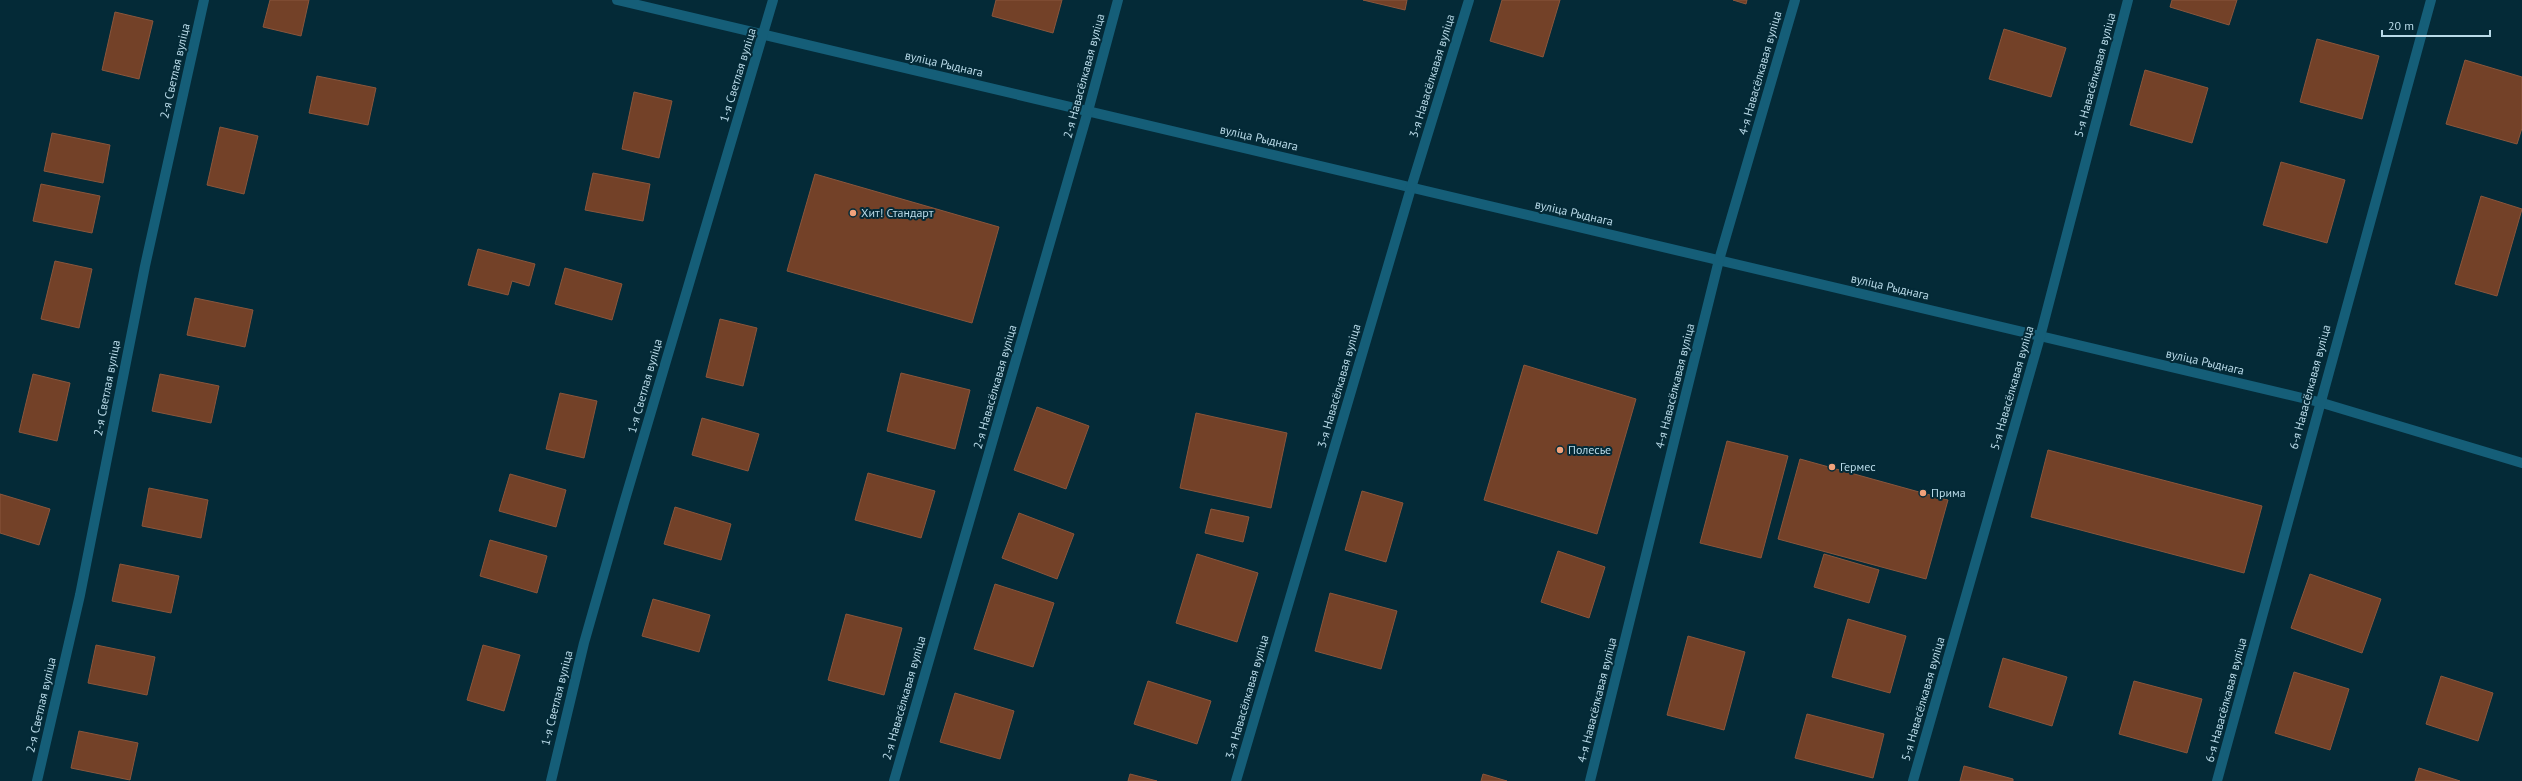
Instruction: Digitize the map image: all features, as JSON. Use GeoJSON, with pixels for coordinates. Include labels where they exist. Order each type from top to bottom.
{"type":"FeatureCollection","features":[{"type":"Feature","properties":{"kind":"street","name":"2-я Светлая вуліца"},"geometry":{"type":"LineString","coordinates":[[37,781],[80,595],[145,266],[204,0]]}},
{"type":"Feature","properties":{"kind":"street","name":"вуліца Рыднага"},"geometry":{"type":"LineString","coordinates":[[617,0],[2319,402],[2522,463]]}},
{"type":"Feature","properties":{"kind":"street","name":"1-я Светлая вуліца"},"geometry":{"type":"LineString","coordinates":[[551,781],[584,643],[622,510],[765,35],[773,0]]}},
{"type":"Feature","properties":{"kind":"street","name":"2-я Навасёлкавая вуліца"},"geometry":{"type":"LineString","coordinates":[[894,781],[1088,111],[1118,0]]}},
{"type":"Feature","properties":{"kind":"street","name":"3-я Навасёлкавая вуліца"},"geometry":{"type":"LineString","coordinates":[[1236,781],[1411,188],[1469,0]]}},
{"type":"Feature","properties":{"kind":"street","name":"4-я Навасёлкавая вуліца"},"geometry":{"type":"LineString","coordinates":[[1590,781],[1719,260],[1795,0]]}},
{"type":"Feature","properties":{"kind":"street","name":"5-я Навасёлкавая вуліца"},"geometry":{"type":"LineString","coordinates":[[1913,781],[2040,336],[2128,0]]}},
{"type":"Feature","properties":{"kind":"street","name":"6-я Навасёлкавая вуліца"},"geometry":{"type":"LineString","coordinates":[[2217,781],[2319,402],[2430,0]]}},
{"type":"Feature","properties":{"kind":"building"},"geometry":{"type":"Polygon","coordinates":[[[270,0],[309,0],[301,36],[263,27],[270,0]]]}},
{"type":"Feature","properties":{"kind":"building"},"geometry":{"type":"Polygon","coordinates":[[[996,0],[1062,0],[1053,33],[992,16],[996,0]]]}},
{"type":"Feature","properties":{"kind":"building"},"geometry":{"type":"Polygon","coordinates":[[[1363,0],[1407,0],[1405,10],[1363,0]]]}},
{"type":"Feature","properties":{"kind":"building"},"geometry":{"type":"Polygon","coordinates":[[[1502,0],[1560,0],[1543,57],[1490,41],[1502,0]]]}},
{"type":"Feature","properties":{"kind":"building"},"geometry":{"type":"Polygon","coordinates":[[[1733,0],[1747,0],[1746,4],[1733,0]]]}},
{"type":"Feature","properties":{"kind":"building"},"geometry":{"type":"Polygon","coordinates":[[[2172,0],[2237,0],[2229,25],[2170,7],[2172,0]]]}},
{"type":"Feature","properties":{"kind":"building"},"geometry":{"type":"Polygon","coordinates":[[[115,12],[153,21],[139,79],[102,70],[115,12]]]}},
{"type":"Feature","properties":{"kind":"building"},"geometry":{"type":"Polygon","coordinates":[[[2004,29],[2066,48],[2051,97],[1989,79],[2004,29]]]}},
{"type":"Feature","properties":{"kind":"building"},"geometry":{"type":"Polygon","coordinates":[[[2317,39],[2379,56],[2362,119],[2300,102],[2317,39]]]}},
{"type":"Feature","properties":{"kind":"building"},"geometry":{"type":"Polygon","coordinates":[[[2465,60],[2522,77],[2522,128],[2517,144],[2446,124],[2465,60]]]}},
{"type":"Feature","properties":{"kind":"building"},"geometry":{"type":"Polygon","coordinates":[[[2145,70],[2208,88],[2192,143],[2130,125],[2145,70]]]}},
{"type":"Feature","properties":{"kind":"building"},"geometry":{"type":"Polygon","coordinates":[[[317,76],[376,88],[368,125],[309,113],[317,76]]]}},
{"type":"Feature","properties":{"kind":"building"},"geometry":{"type":"Polygon","coordinates":[[[634,92],[672,101],[659,158],[622,149],[634,92]]]}},
{"type":"Feature","properties":{"kind":"building"},"geometry":{"type":"Polygon","coordinates":[[[220,127],[258,136],[244,194],[207,185],[220,127]]]}},
{"type":"Feature","properties":{"kind":"building"},"geometry":{"type":"Polygon","coordinates":[[[52,133],[110,145],[103,183],[44,171],[52,133]]]}},
{"type":"Feature","properties":{"kind":"building"},"geometry":{"type":"Polygon","coordinates":[[[2281,162],[2345,180],[2327,243],[2263,225],[2281,162]]]}},
{"type":"Feature","properties":{"kind":"building"},"geometry":{"type":"Polygon","coordinates":[[[593,173],[650,184],[643,221],[585,210],[593,173]]]}},
{"type":"Feature","properties":{"kind":"building"},"geometry":{"type":"Polygon","coordinates":[[[815,174],[999,227],[972,323],[787,271],[815,174]]]}},
{"type":"Feature","properties":{"kind":"building"},"geometry":{"type":"Polygon","coordinates":[[[41,184],[100,196],[92,233],[33,221],[41,184]]]}},
{"type":"Feature","properties":{"kind":"building"},"geometry":{"type":"Polygon","coordinates":[[[2481,196],[2522,209],[2497,296],[2455,284],[2481,196]]]}},
{"type":"Feature","properties":{"kind":"building"},"geometry":{"type":"Polygon","coordinates":[[[478,249],[535,264],[529,286],[512,281],[508,295],[468,285],[478,249]]]}},
{"type":"Feature","properties":{"kind":"building"},"geometry":{"type":"Polygon","coordinates":[[[55,261],[92,269],[79,328],[41,319],[55,261]]]}},
{"type":"Feature","properties":{"kind":"building"},"geometry":{"type":"Polygon","coordinates":[[[565,268],[622,284],[612,320],[555,304],[565,268]]]}},
{"type":"Feature","properties":{"kind":"building"},"geometry":{"type":"Polygon","coordinates":[[[195,298],[253,310],[245,347],[187,335],[195,298]]]}},
{"type":"Feature","properties":{"kind":"building"},"geometry":{"type":"Polygon","coordinates":[[[720,319],[757,328],[743,386],[706,377],[720,319]]]}},
{"type":"Feature","properties":{"kind":"building","name":"Полесье"},"geometry":{"type":"Polygon","coordinates":[[[1524,365],[1636,399],[1597,534],[1484,500],[1524,365]]]}},
{"type":"Feature","properties":{"kind":"building"},"geometry":{"type":"Polygon","coordinates":[[[901,373],[970,390],[955,449],[887,431],[901,373]]]}},
{"type":"Feature","properties":{"kind":"building"},"geometry":{"type":"Polygon","coordinates":[[[33,374],[70,383],[57,441],[19,432],[33,374]]]}},
{"type":"Feature","properties":{"kind":"building"},"geometry":{"type":"Polygon","coordinates":[[[160,374],[219,386],[211,423],[152,411],[160,374]]]}},
{"type":"Feature","properties":{"kind":"building"},"geometry":{"type":"Polygon","coordinates":[[[560,393],[597,401],[584,458],[546,449],[560,393]]]}},
{"type":"Feature","properties":{"kind":"building"},"geometry":{"type":"Polygon","coordinates":[[[1037,407],[1089,426],[1066,489],[1014,470],[1037,407]]]}},
{"type":"Feature","properties":{"kind":"building"},"geometry":{"type":"Polygon","coordinates":[[[1196,413],[1287,433],[1271,508],[1180,488],[1196,413]]]}},
{"type":"Feature","properties":{"kind":"building"},"geometry":{"type":"Polygon","coordinates":[[[702,418],[759,434],[748,471],[692,455],[702,418]]]}},
{"type":"Feature","properties":{"kind":"building"},"geometry":{"type":"Polygon","coordinates":[[[1727,441],[1788,456],[1761,558],[1700,543],[1727,441]]]}},
{"type":"Feature","properties":{"kind":"building"},"geometry":{"type":"Polygon","coordinates":[[[2048,450],[2262,506],[2244,573],[2031,517],[2048,450]]]}},
{"type":"Feature","properties":{"kind":"building"},"geometry":{"type":"Polygon","coordinates":[[[1800,459],[1948,500],[1926,579],[1778,539],[1800,459]]]}},
{"type":"Feature","properties":{"kind":"building"},"geometry":{"type":"Polygon","coordinates":[[[868,473],[935,491],[921,538],[855,520],[868,473]]]}},
{"type":"Feature","properties":{"kind":"building"},"geometry":{"type":"Polygon","coordinates":[[[510,474],[566,490],[556,527],[499,511],[510,474]]]}},
{"type":"Feature","properties":{"kind":"building"},"geometry":{"type":"Polygon","coordinates":[[[149,488],[208,500],[201,538],[142,526],[149,488]]]}},
{"type":"Feature","properties":{"kind":"building"},"geometry":{"type":"Polygon","coordinates":[[[1362,491],[1403,503],[1386,562],[1345,550],[1362,491]]]}},
{"type":"Feature","properties":{"kind":"building"},"geometry":{"type":"Polygon","coordinates":[[[0,494],[50,509],[39,545],[0,533],[0,494]]]}},
{"type":"Feature","properties":{"kind":"building"},"geometry":{"type":"Polygon","coordinates":[[[675,507],[731,524],[721,560],[664,544],[675,507]]]}},
{"type":"Feature","properties":{"kind":"building"},"geometry":{"type":"Polygon","coordinates":[[[1211,509],[1249,517],[1243,542],[1205,533],[1211,509]]]}},
{"type":"Feature","properties":{"kind":"building"},"geometry":{"type":"Polygon","coordinates":[[[1019,513],[1074,534],[1057,579],[1002,558],[1019,513]]]}},
{"type":"Feature","properties":{"kind":"building"},"geometry":{"type":"Polygon","coordinates":[[[490,540],[547,556],[537,593],[480,576],[490,540]]]}},
{"type":"Feature","properties":{"kind":"building"},"geometry":{"type":"Polygon","coordinates":[[[1558,551],[1605,567],[1589,618],[1541,602],[1558,551]]]}},
{"type":"Feature","properties":{"kind":"building"},"geometry":{"type":"Polygon","coordinates":[[[1197,554],[1258,573],[1237,642],[1176,623],[1197,554]]]}},
{"type":"Feature","properties":{"kind":"building"},"geometry":{"type":"Polygon","coordinates":[[[1824,554],[1879,570],[1869,603],[1814,587],[1824,554]]]}},
{"type":"Feature","properties":{"kind":"building"},"geometry":{"type":"Polygon","coordinates":[[[120,564],[179,576],[171,613],[112,601],[120,564]]]}},
{"type":"Feature","properties":{"kind":"building"},"geometry":{"type":"Polygon","coordinates":[[[2310,574],[2381,599],[2362,653],[2291,628],[2310,574]]]}},
{"type":"Feature","properties":{"kind":"building"},"geometry":{"type":"Polygon","coordinates":[[[995,584],[1054,603],[1033,667],[974,649],[995,584]]]}},
{"type":"Feature","properties":{"kind":"building"},"geometry":{"type":"Polygon","coordinates":[[[1330,593],[1397,611],[1381,669],[1315,651],[1330,593]]]}},
{"type":"Feature","properties":{"kind":"building"},"geometry":{"type":"Polygon","coordinates":[[[653,599],[710,615],[699,652],[642,636],[653,599]]]}},
{"type":"Feature","properties":{"kind":"building"},"geometry":{"type":"Polygon","coordinates":[[[846,614],[902,628],[884,695],[828,680],[846,614]]]}},
{"type":"Feature","properties":{"kind":"building"},"geometry":{"type":"Polygon","coordinates":[[[1848,619],[1906,636],[1890,693],[1832,677],[1848,619]]]}},
{"type":"Feature","properties":{"kind":"building"},"geometry":{"type":"Polygon","coordinates":[[[1688,636],[1745,652],[1724,730],[1667,715],[1688,636]]]}},
{"type":"Feature","properties":{"kind":"building"},"geometry":{"type":"Polygon","coordinates":[[[96,645],[155,657],[147,695],[88,683],[96,645]]]}},
{"type":"Feature","properties":{"kind":"building"},"geometry":{"type":"Polygon","coordinates":[[[483,645],[520,655],[504,711],[467,700],[483,645]]]}},
{"type":"Feature","properties":{"kind":"building"},"geometry":{"type":"Polygon","coordinates":[[[2003,658],[2067,677],[2052,726],[1989,707],[2003,658]]]}},
{"type":"Feature","properties":{"kind":"building"},"geometry":{"type":"Polygon","coordinates":[[[2294,672],[2349,689],[2330,750],[2275,733],[2294,672]]]}},
{"type":"Feature","properties":{"kind":"building"},"geometry":{"type":"Polygon","coordinates":[[[2441,676],[2493,693],[2478,741],[2426,724],[2441,676]]]}},
{"type":"Feature","properties":{"kind":"building"},"geometry":{"type":"Polygon","coordinates":[[[1148,681],[1211,701],[1197,744],[1134,724],[1148,681]]]}},
{"type":"Feature","properties":{"kind":"building"},"geometry":{"type":"Polygon","coordinates":[[[2134,681],[2202,699],[2187,753],[2119,734],[2134,681]]]}},
{"type":"Feature","properties":{"kind":"building"},"geometry":{"type":"Polygon","coordinates":[[[955,693],[1014,711],[1000,759],[940,742],[955,693]]]}},
{"type":"Feature","properties":{"kind":"building"},"geometry":{"type":"Polygon","coordinates":[[[1807,714],[1884,734],[1873,778],[1795,758],[1807,714]]]}},
{"type":"Feature","properties":{"kind":"building"},"geometry":{"type":"Polygon","coordinates":[[[79,731],[138,743],[130,780],[71,768],[79,731]]]}},
{"type":"Feature","properties":{"kind":"building"},"geometry":{"type":"Polygon","coordinates":[[[1964,766],[2013,779],[2013,781],[1960,781],[1964,766]]]}},
{"type":"Feature","properties":{"kind":"building"},"geometry":{"type":"Polygon","coordinates":[[[2419,768],[2460,781],[2415,781],[2419,768]]]}},
{"type":"Feature","properties":{"kind":"building"},"geometry":{"type":"Polygon","coordinates":[[[1130,774],[1157,781],[1128,781],[1130,774]]]}},
{"type":"Feature","properties":{"kind":"building"},"geometry":{"type":"Polygon","coordinates":[[[1483,774],[1507,781],[1481,781],[1483,774]]]}},
{"type":"Feature","properties":{"kind":"place","name":"Хит! Стандарт"},"geometry":{"type":"Point","coordinates":[853,213]}},
{"type":"Feature","properties":{"kind":"place","name":"Полесье"},"geometry":{"type":"Point","coordinates":[1560,450]}},
{"type":"Feature","properties":{"kind":"place","name":"Гермес"},"geometry":{"type":"Point","coordinates":[1832,467]}},
{"type":"Feature","properties":{"kind":"place","name":"Прима"},"geometry":{"type":"Point","coordinates":[1923,493]}}]}
